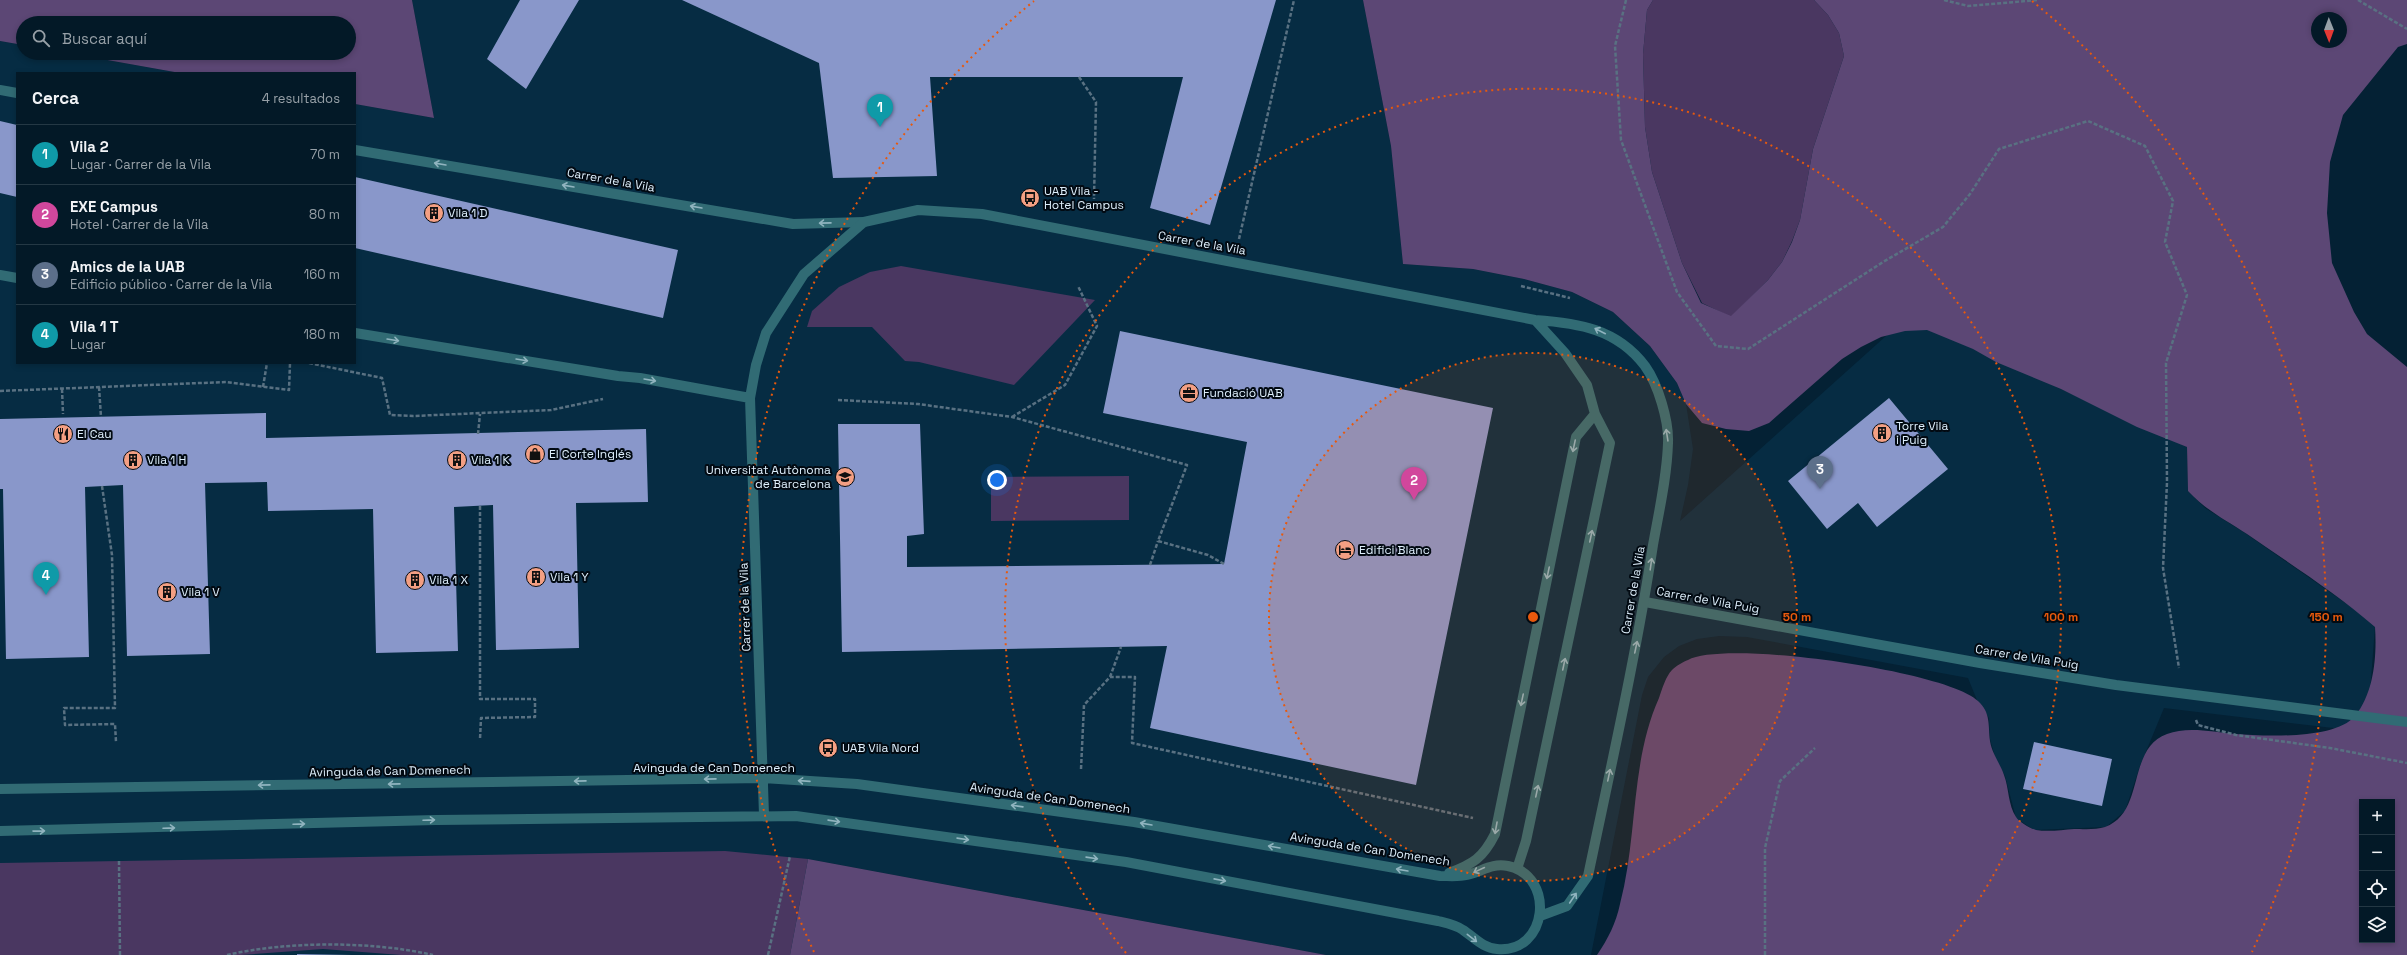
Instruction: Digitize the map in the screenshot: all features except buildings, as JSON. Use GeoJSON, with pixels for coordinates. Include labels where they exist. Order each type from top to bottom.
{"type":"FeatureCollection","features":[{"type":"Feature","properties":{"kind":"street"},"geometry":{"type":"LineString","coordinates":[[0,90],[16,93]]}},
{"type":"Feature","properties":{"kind":"street","name":"Carrer de la Vila"},"geometry":{"type":"LineString","coordinates":[[356,150],[793,224],[864,222],[918,210],[982,214],[1535,320],[1567,322],[1597,329],[1621,343],[1645,366],[1661,400],[1668,441],[1665,474],[1645,602],[1588,876],[1567,906],[1540,916]]}},
{"type":"Feature","properties":{"kind":"street","name":"Carrer de la Vila"},"geometry":{"type":"LineString","coordinates":[[764,815],[750,398],[756,365],[766,333],[804,274],[864,222]]}},
{"type":"Feature","properties":{"kind":"street"},"geometry":{"type":"LineString","coordinates":[[0,275],[16,278]]}},
{"type":"Feature","properties":{"kind":"street"},"geometry":{"type":"LineString","coordinates":[[0,831],[436,820],[764,815],[826,820],[1134,864],[1438,921],[1464,930],[1484,946],[1498,949],[1513,947],[1526,941],[1536,930],[1540,916],[1540,898],[1537,889],[1532,881],[1517,869],[1528,832],[1610,442],[1595,414],[1587,385],[1565,354],[1535,320]]}},
{"type":"Feature","properties":{"kind":"street"},"geometry":{"type":"LineString","coordinates":[[356,333],[618,376],[640,378],[750,398]]}},
{"type":"Feature","properties":{"kind":"street"},"geometry":{"type":"LineString","coordinates":[[1440,876],[1478,860],[1488,848],[1495,834],[1576,437],[1595,414]]}},
{"type":"Feature","properties":{"kind":"street","name":"Carrer de Vila Puig"},"geometry":{"type":"LineString","coordinates":[[1645,602],[1980,663],[2116,685],[2182,692],[2407,722]]}},
{"type":"Feature","properties":{"kind":"street","name":"Avinguda de Can Domenech"},"geometry":{"type":"LineString","coordinates":[[0,789],[763,778],[857,784],[1134,822],[1440,876],[1466,875],[1490,866],[1517,869]]}},
{"type":"Feature","properties":{"kind":"path"},"geometry":{"type":"LineString","coordinates":[[1233,262],[1294,0]]}},
{"type":"Feature","properties":{"kind":"path"},"geometry":{"type":"LineString","coordinates":[[1626,0],[1615,46],[1621,140],[1677,292],[1716,346],[1748,348],[1883,262],[1943,227],[1970,194],[1999,149],[2088,121],[2145,146],[2173,201],[2165,242],[2187,295],[2166,363],[2167,482],[2163,568],[2182,692],[2198,725],[2236,735],[2330,748],[2407,763]]}},
{"type":"Feature","properties":{"kind":"path"},"geometry":{"type":"LineString","coordinates":[[1944,0],[1968,6],[2038,0]]}},
{"type":"Feature","properties":{"kind":"path"},"geometry":{"type":"LineString","coordinates":[[2358,0],[2407,29]]}},
{"type":"Feature","properties":{"kind":"path"},"geometry":{"type":"LineString","coordinates":[[1079,77],[1096,102],[1094,199]]}},
{"type":"Feature","properties":{"kind":"path"},"geometry":{"type":"LineString","coordinates":[[1012,417],[1065,384],[1097,326],[1078,286]]}},
{"type":"Feature","properties":{"kind":"path"},"geometry":{"type":"LineString","coordinates":[[263,387],[267,364]]}},
{"type":"Feature","properties":{"kind":"path"},"geometry":{"type":"LineString","coordinates":[[0,391],[226,382],[290,390],[290,364]]}},
{"type":"Feature","properties":{"kind":"path"},"geometry":{"type":"LineString","coordinates":[[314,364],[382,378],[390,415],[413,416],[480,414],[551,410],[604,399]]}},
{"type":"Feature","properties":{"kind":"path"},"geometry":{"type":"LineString","coordinates":[[99,387],[101,417]]}},
{"type":"Feature","properties":{"kind":"path"},"geometry":{"type":"LineString","coordinates":[[62,388],[63,414]]}},
{"type":"Feature","properties":{"kind":"path"},"geometry":{"type":"LineString","coordinates":[[838,400],[918,404],[1012,417],[1187,465],[1150,565]]}},
{"type":"Feature","properties":{"kind":"path"},"geometry":{"type":"LineString","coordinates":[[478,434],[480,414]]}},
{"type":"Feature","properties":{"kind":"path"},"geometry":{"type":"LineString","coordinates":[[102,486],[112,555],[115,708],[64,708],[64,725],[115,724],[116,742]]}},
{"type":"Feature","properties":{"kind":"path"},"geometry":{"type":"LineString","coordinates":[[782,487],[816,488]]}},
{"type":"Feature","properties":{"kind":"path"},"geometry":{"type":"LineString","coordinates":[[480,506],[480,699],[534,699],[535,717],[481,718],[480,739]]}},
{"type":"Feature","properties":{"kind":"path"},"geometry":{"type":"LineString","coordinates":[[1158,541],[1208,555],[1224,564]]}},
{"type":"Feature","properties":{"kind":"path"},"geometry":{"type":"LineString","coordinates":[[1081,769],[1084,705],[1110,677],[1122,647]]}},
{"type":"Feature","properties":{"kind":"path"},"geometry":{"type":"LineString","coordinates":[[1110,677],[1135,677],[1132,743],[1478,819]]}},
{"type":"Feature","properties":{"kind":"path"},"geometry":{"type":"LineString","coordinates":[[1765,955],[1765,848],[1780,781],[1815,748]]}},
{"type":"Feature","properties":{"kind":"path"},"geometry":{"type":"LineString","coordinates":[[768,955],[790,856]]}},
{"type":"Feature","properties":{"kind":"path"},"geometry":{"type":"LineString","coordinates":[[118,861],[120,955]]}},
{"type":"Feature","properties":{"kind":"path"},"geometry":{"type":"LineString","coordinates":[[227,955],[243,951],[320,945],[409,950],[433,955]]}},
{"type":"Feature","properties":{"kind":"shaded area"},"geometry":{"type":"Polygon","coordinates":[[[0,0],[412,0],[434,118],[356,104],[356,72],[174,72],[107,60],[356,60],[356,16],[16,16],[16,44],[0,41],[0,0]]]}},
{"type":"Feature","properties":{"kind":"shaded area","name":"Universitat Autònoma de Barcelona"},"geometry":{"type":"Polygon","coordinates":[[[412,0],[1363,0],[1391,146],[1403,264],[1473,269],[1524,279],[1572,292],[1613,312],[1650,346],[1677,383],[1686,404],[1693,449],[1688,485],[1680,521],[1906,318],[2187,447],[2188,491],[2205,508],[2245,533],[2357,611],[2375,627],[2367,732],[2164,708],[2140,766],[2125,811],[2106,827],[2034,830],[2016,818],[2005,776],[1995,757],[1990,739],[1989,718],[1977,700],[1968,678],[1747,637],[1719,636],[1697,639],[1679,646],[1664,657],[1648,677],[1642,695],[1591,955],[1326,955],[808,859],[790,955],[0,955],[0,41],[16,44],[16,60],[107,60],[174,72],[16,72],[16,364],[356,364],[356,104],[434,118],[412,0]]]}},
{"type":"Feature","properties":{"kind":"shaded area"},"geometry":{"type":"Polygon","coordinates":[[[1363,0],[1653,0],[1647,10],[1643,54],[1645,127],[1652,172],[1682,263],[1701,303],[1731,316],[1768,280],[1782,262],[1792,242],[1800,220],[1813,149],[1844,56],[1839,33],[1828,15],[1814,0],[2407,0],[2407,44],[2398,47],[2343,115],[2330,162],[2327,213],[2332,263],[2354,312],[2367,334],[2407,367],[2407,955],[1597,955],[1605,943],[1616,918],[1626,878],[1643,748],[1650,723],[1668,676],[1675,667],[1688,660],[1710,655],[1745,653],[1836,661],[1883,669],[1925,679],[1958,690],[1978,701],[1985,710],[1988,720],[1991,746],[2004,775],[2011,807],[2018,819],[2025,825],[2041,831],[2094,829],[2105,827],[2118,819],[2126,808],[2132,795],[2140,766],[2146,753],[2154,742],[2167,734],[2183,730],[2192,730],[2248,735],[2298,735],[2316,733],[2345,724],[2355,716],[2361,707],[2370,685],[2375,662],[2375,627],[2329,591],[2195,498],[2188,491],[2187,447],[2137,427],[2061,389],[1996,362],[1973,349],[1927,330],[1905,331],[1881,337],[1842,359],[1769,423],[1749,431],[1726,429],[1702,423],[1686,404],[1677,383],[1650,346],[1613,312],[1572,292],[1524,279],[1473,269],[1403,264],[1391,146],[1363,0]]]}},
{"type":"Feature","properties":{"kind":"shaded area"},"geometry":{"type":"Polygon","coordinates":[[[1653,0],[1814,0],[1828,15],[1839,33],[1844,56],[1813,149],[1800,220],[1782,262],[1768,280],[1731,317],[1702,303],[1682,263],[1652,172],[1645,127],[1643,54],[1647,10],[1653,0]]]}},
{"type":"Feature","properties":{"kind":"shaded area"},"geometry":{"type":"Polygon","coordinates":[[[901,266],[1095,300],[1014,385],[919,362],[905,361],[872,327],[807,327],[812,311],[839,287],[870,272],[901,266]]]}},
{"type":"Feature","properties":{"kind":"shaded area"},"geometry":{"type":"Polygon","coordinates":[[[1129,476],[1129,520],[991,521],[991,477],[1129,476]]]}},
{"type":"Feature","properties":{"kind":"shaded area"},"geometry":{"type":"Polygon","coordinates":[[[725,851],[808,859],[790,955],[401,955],[323,949],[241,955],[0,955],[0,863],[725,851]]]}},
{"type":"Feature","properties":{"kind":"shaded area"},"geometry":{"type":"Polygon","coordinates":[[[808,859],[1326,955],[790,955],[808,859]]]}},
{"type":"Feature","properties":{"kind":"place","name":"Vila 2"},"geometry":{"type":"Point","coordinates":[880,127]}},
{"type":"Feature","properties":{"kind":"place","name":"UAB Vila - Hotel Campus"},"geometry":{"type":"Point","coordinates":[1030,198]}},
{"type":"Feature","properties":{"kind":"place","name":"Vila 1 D"},"geometry":{"type":"Point","coordinates":[434,213]}},
{"type":"Feature","properties":{"kind":"place","name":"Fundació UAB"},"geometry":{"type":"Point","coordinates":[1189,393]}},
{"type":"Feature","properties":{"kind":"place","name":"Torre Vila i Puig"},"geometry":{"type":"Point","coordinates":[1882,433]}},
{"type":"Feature","properties":{"kind":"place","name":"El Cau"},"geometry":{"type":"Point","coordinates":[63,434]}},
{"type":"Feature","properties":{"kind":"place","name":"El Corte Inglés"},"geometry":{"type":"Point","coordinates":[535,454]}},
{"type":"Feature","properties":{"kind":"place","name":"Vila 1 H"},"geometry":{"type":"Point","coordinates":[133,460]}},
{"type":"Feature","properties":{"kind":"place","name":"Vila 1 K"},"geometry":{"type":"Point","coordinates":[457,460]}},
{"type":"Feature","properties":{"kind":"place","name":"Universitat Autònoma de Barcelona"},"geometry":{"type":"Point","coordinates":[845,477]}},
{"type":"Feature","properties":{"kind":"place","name":"Amics de la UAB"},"geometry":{"type":"Point","coordinates":[1820,489]}},
{"type":"Feature","properties":{"kind":"place","name":"EXE Campus"},"geometry":{"type":"Point","coordinates":[1414,500]}},
{"type":"Feature","properties":{"kind":"place","name":"Edifici Blanc"},"geometry":{"type":"Point","coordinates":[1345,550]}},
{"type":"Feature","properties":{"kind":"place","name":"Vila 1 Y"},"geometry":{"type":"Point","coordinates":[536,577]}},
{"type":"Feature","properties":{"kind":"place","name":"Vila 1 X"},"geometry":{"type":"Point","coordinates":[415,580]}},
{"type":"Feature","properties":{"kind":"place","name":"Vila 1 V"},"geometry":{"type":"Point","coordinates":[167,592]}},
{"type":"Feature","properties":{"kind":"place","name":"Vila 1 T"},"geometry":{"type":"Point","coordinates":[46,595]}},
{"type":"Feature","properties":{"kind":"place","name":"UAB Vila Nord"},"geometry":{"type":"Point","coordinates":[828,748]}}]}
